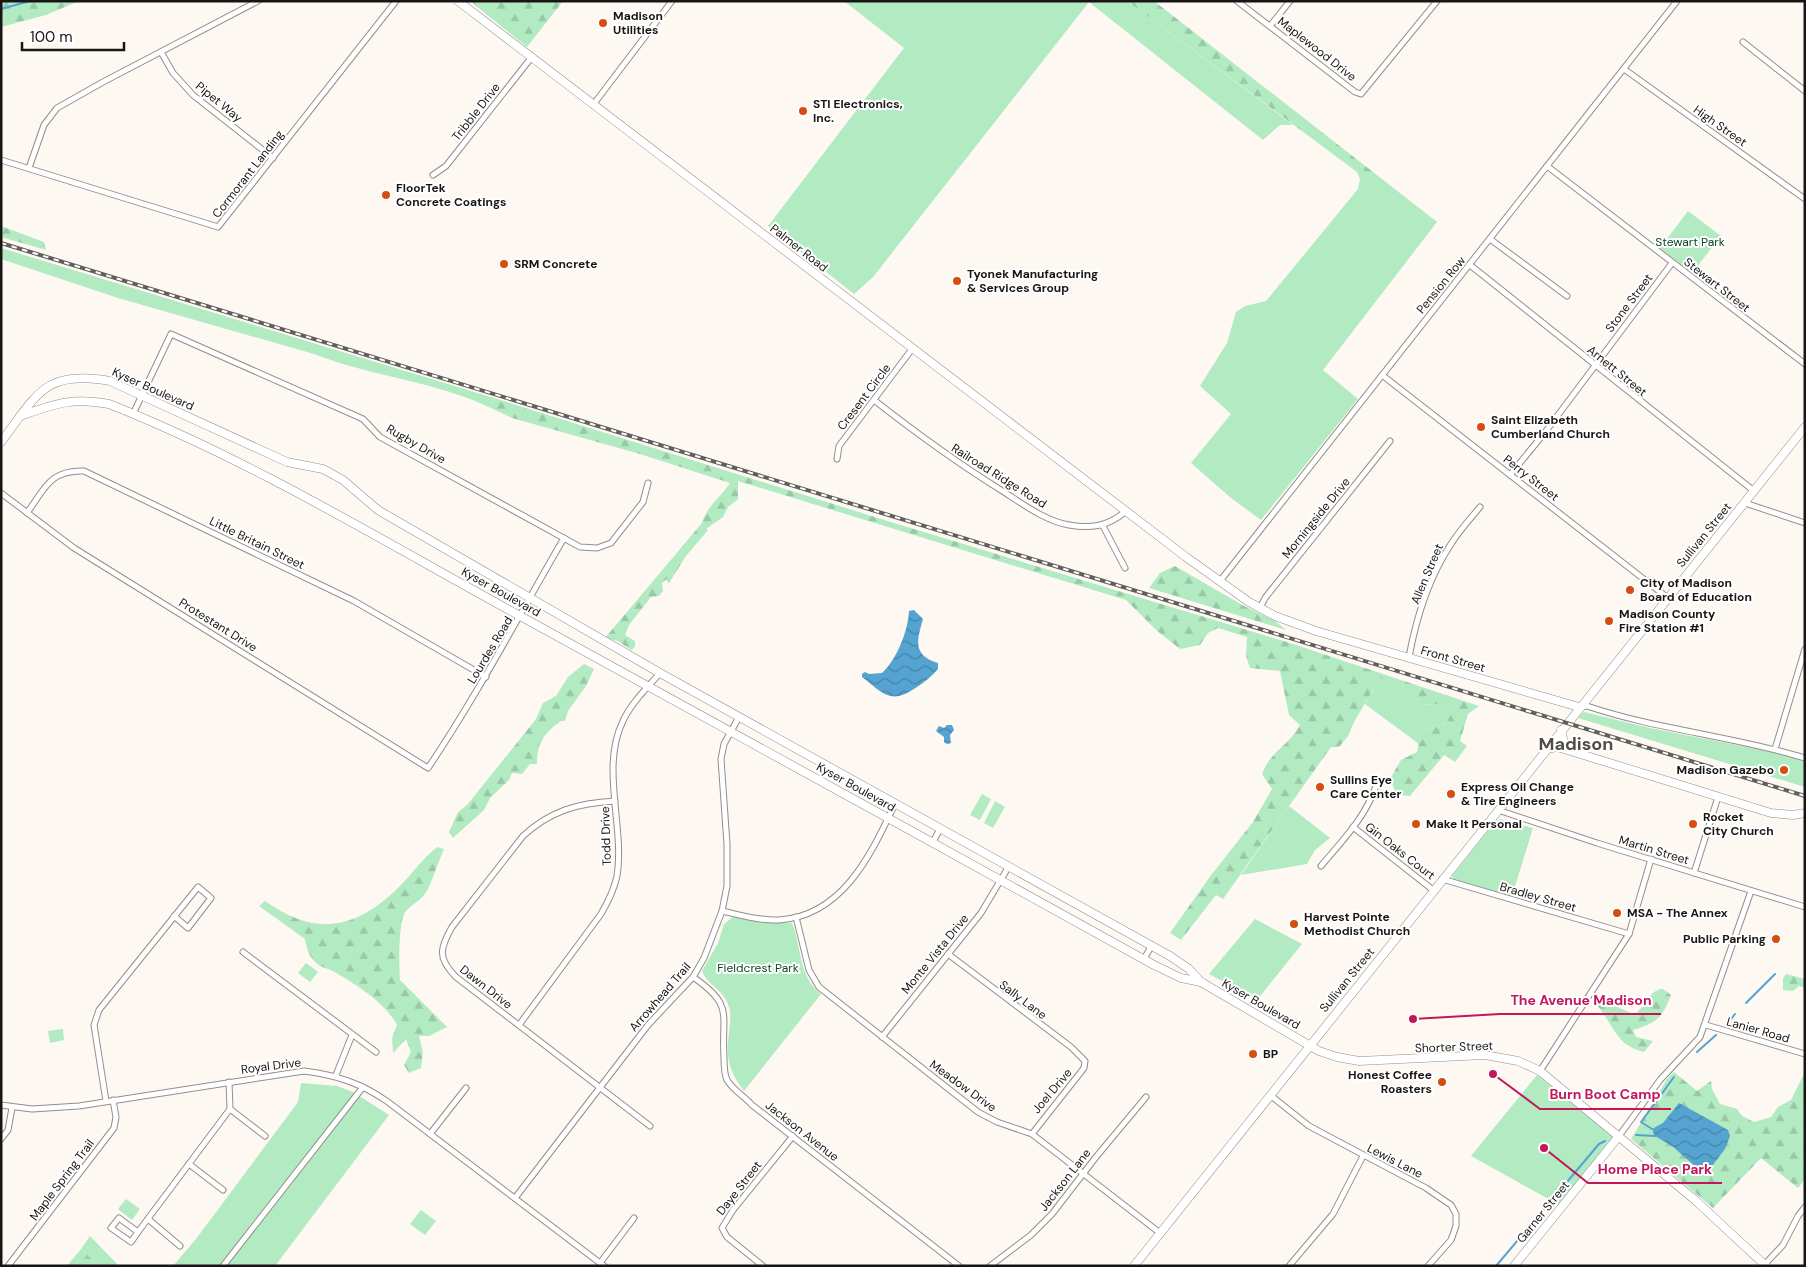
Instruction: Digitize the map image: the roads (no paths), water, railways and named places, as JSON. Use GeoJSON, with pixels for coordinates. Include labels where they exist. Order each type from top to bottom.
{"type":"FeatureCollection","features":[{"type":"Feature","properties":{"kind":"street"},"geometry":{"type":"LineString","coordinates":[[29,168],[44,125],[57,108],[258,1]]}},
{"type":"Feature","properties":{"kind":"street","name":"Cormorant Landing"},"geometry":{"type":"LineString","coordinates":[[1,160],[218,227],[396,1]]}},
{"type":"Feature","properties":{"kind":"street","name":"Palmer Road"},"geometry":{"type":"LineString","coordinates":[[458,1],[1125,512]]}},
{"type":"Feature","properties":{"kind":"street"},"geometry":{"type":"LineString","coordinates":[[593,105],[672,1]]}},
{"type":"Feature","properties":{"kind":"street","name":"Maplewood Drive"},"geometry":{"type":"LineString","coordinates":[[1237,1],[1361,94],[1437,1]]}},
{"type":"Feature","properties":{"kind":"street"},"geometry":{"type":"LineString","coordinates":[[1270,26],[1290,1]]}},
{"type":"Feature","properties":{"kind":"street","name":"Pension Row"},"geometry":{"type":"LineString","coordinates":[[1220,581],[1677,1]]}},
{"type":"Feature","properties":{"kind":"street"},"geometry":{"type":"LineString","coordinates":[[1742,42],[1805,90]]}},
{"type":"Feature","properties":{"kind":"street","name":"Pipet Way"},"geometry":{"type":"LineString","coordinates":[[161,52],[173,74],[193,95],[273,158]]}},
{"type":"Feature","properties":{"kind":"street","name":"Tribble Drive"},"geometry":{"type":"LineString","coordinates":[[433,174],[446,166],[532,58]]}},
{"type":"Feature","properties":{"kind":"street","name":"High Street"},"geometry":{"type":"LineString","coordinates":[[1624,69],[1805,199]]}},
{"type":"Feature","properties":{"kind":"street","name":"Stewart Street"},"geometry":{"type":"LineString","coordinates":[[1547,166],[1805,364]]}},
{"type":"Feature","properties":{"kind":"street"},"geometry":{"type":"LineString","coordinates":[[1490,239],[1567,296]]}},
{"type":"Feature","properties":{"kind":"street","name":"Stone Street"},"geometry":{"type":"LineString","coordinates":[[1510,475],[1546,431],[1672,263]]}},
{"type":"Feature","properties":{"kind":"street","name":"Arnett Street"},"geometry":{"type":"LineString","coordinates":[[1470,265],[1594,366],[1754,491]]}},
{"type":"Feature","properties":{"kind":"street","name":"Rugby Drive"},"geometry":{"type":"LineString","coordinates":[[134,414],[171,334],[363,419],[380,437],[580,547],[597,548],[611,543],[643,502],[648,483]]}},
{"type":"Feature","properties":{"kind":"street","name":"Cresent Circle"},"geometry":{"type":"LineString","coordinates":[[837,459],[839,446],[912,349]]}},
{"type":"Feature","properties":{"kind":"street","name":"Perry Street"},"geometry":{"type":"LineString","coordinates":[[1382,375],[1668,598]]}},
{"type":"Feature","properties":{"kind":"street","name":"Kyser Boulevard"},"geometry":{"type":"LineString","coordinates":[[20,416],[29,401],[43,388],[66,378],[86,377],[110,381],[287,462],[330,473],[343,480],[378,510],[738,717],[1152,945],[1189,969],[1202,982],[1310,1045]]}},
{"type":"Feature","properties":{"kind":"street","name":"Kyser Boulevard"},"geometry":{"type":"LineString","coordinates":[[20,416],[62,402],[84,400],[109,404],[275,481],[359,524],[521,617],[730,730],[1144,959],[1181,978],[1202,982]]}},
{"type":"Feature","properties":{"kind":"street","name":"Railroad Ridge Road"},"geometry":{"type":"LineString","coordinates":[[874,400],[960,465],[1042,514],[1067,525],[1103,526]]}},
{"type":"Feature","properties":{"kind":"street"},"geometry":{"type":"LineString","coordinates":[[1,442],[20,416]]}},
{"type":"Feature","properties":{"kind":"street","name":"Sullivan Street"},"geometry":{"type":"LineString","coordinates":[[1134,1266],[1579,707],[1805,428]]}},
{"type":"Feature","properties":{"kind":"street","name":"Morningside Drive"},"geometry":{"type":"LineString","coordinates":[[1260,608],[1265,598],[1390,441]]}},
{"type":"Feature","properties":{"kind":"street","name":"Little Britain Street"},"geometry":{"type":"LineString","coordinates":[[27,513],[56,475],[70,470],[84,471],[354,601],[486,677]]}},
{"type":"Feature","properties":{"kind":"street","name":"Protestant Drive"},"geometry":{"type":"LineString","coordinates":[[1,493],[74,548],[428,768]]}},
{"type":"Feature","properties":{"kind":"street"},"geometry":{"type":"LineString","coordinates":[[1745,503],[1805,523]]}},
{"type":"Feature","properties":{"kind":"street","name":"Allen Street"},"geometry":{"type":"LineString","coordinates":[[1409,657],[1413,637],[1442,559],[1451,543],[1480,507]]}},
{"type":"Feature","properties":{"kind":"street"},"geometry":{"type":"LineString","coordinates":[[1125,512],[1114,521],[1103,526],[1125,568]]}},
{"type":"Feature","properties":{"kind":"street","name":"Front Street"},"geometry":{"type":"LineString","coordinates":[[1125,512],[1260,608],[1308,628],[1579,707],[1587,706],[1695,733],[1775,749],[1805,758]]}},
{"type":"Feature","properties":{"kind":"street","name":"Lourdes Road"},"geometry":{"type":"LineString","coordinates":[[428,768],[486,677],[564,538]]}},
{"type":"Feature","properties":{"kind":"street"},"geometry":{"type":"LineString","coordinates":[[1775,749],[1805,649]]}},
{"type":"Feature","properties":{"kind":"street","name":"Todd Drive"},"geometry":{"type":"LineString","coordinates":[[519,1024],[601,914],[611,894],[617,876],[618,857],[615,800],[616,741],[622,722],[660,673]]}},
{"type":"Feature","properties":{"kind":"street","name":"Arrowhead Trail"},"geometry":{"type":"LineString","coordinates":[[515,1198],[648,1025],[693,977],[712,940],[722,911],[727,886],[727,844],[721,759],[724,744],[738,717]]}},
{"type":"Feature","properties":{"kind":"street"},"geometry":{"type":"LineString","coordinates":[[1561,730],[1564,743],[1574,752]]}},
{"type":"Feature","properties":{"kind":"street"},"geometry":{"type":"LineString","coordinates":[[1546,749],[1557,748],[1574,752],[1770,813],[1793,815],[1805,813]]}},
{"type":"Feature","properties":{"kind":"street","name":"Gin Oaks Court"},"geometry":{"type":"LineString","coordinates":[[1321,866],[1354,828],[1370,804],[1376,786]]}},
{"type":"Feature","properties":{"kind":"street"},"geometry":{"type":"LineString","coordinates":[[1694,873],[1718,797]]}},
{"type":"Feature","properties":{"kind":"street","name":"Dawn Drive"},"geometry":{"type":"LineString","coordinates":[[615,800],[578,805],[559,811],[536,825],[518,844],[452,926],[444,941],[442,952],[446,967],[650,1126]]}},
{"type":"Feature","properties":{"kind":"street"},"geometry":{"type":"LineString","coordinates":[[722,911],[771,919],[796,917],[825,904],[841,893],[856,876],[895,804]]}},
{"type":"Feature","properties":{"kind":"street","name":"Martin Street"},"geometry":{"type":"LineString","coordinates":[[1498,810],[1805,907]]}},
{"type":"Feature","properties":{"kind":"street","name":"Gin Oaks Court"},"geometry":{"type":"LineString","coordinates":[[1354,828],[1433,890]]}},
{"type":"Feature","properties":{"kind":"street"},"geometry":{"type":"LineString","coordinates":[[933,842],[940,829]]}},
{"type":"Feature","properties":{"kind":"street"},"geometry":{"type":"LineString","coordinates":[[1540,1071],[1629,934],[1651,859]]}},
{"type":"Feature","properties":{"kind":"street","name":"Monte Vista Drive"},"geometry":{"type":"LineString","coordinates":[[882,1038],[981,912],[1009,866]]}},
{"type":"Feature","properties":{"kind":"street","name":"Bradley Street"},"geometry":{"type":"LineString","coordinates":[[1442,879],[1629,934]]}},
{"type":"Feature","properties":{"kind":"street"},"geometry":{"type":"LineString","coordinates":[[106,1101],[94,1025],[99,1010],[174,916],[198,887],[211,898],[188,928],[174,916]]}},
{"type":"Feature","properties":{"kind":"street","name":"Garner Street"},"geometry":{"type":"LineString","coordinates":[[1514,1266],[1619,1136],[1660,1080],[1700,1037],[1706,1025],[1751,891]]}},
{"type":"Feature","properties":{"kind":"street","name":"Meadow Drive"},"geometry":{"type":"LineString","coordinates":[[796,917],[809,970],[819,987],[978,1112],[997,1122],[1032,1134],[1160,1233]]}},
{"type":"Feature","properties":{"kind":"street"},"geometry":{"type":"LineString","coordinates":[[1144,959],[1152,945]]}},
{"type":"Feature","properties":{"kind":"street"},"geometry":{"type":"LineString","coordinates":[[243,952],[376,1052]]}},
{"type":"Feature","properties":{"kind":"street","name":"Sally Lane"},"geometry":{"type":"LineString","coordinates":[[948,954],[1071,1047],[1085,1061]]}},
{"type":"Feature","properties":{"kind":"street","name":"Jackson Avenue"},"geometry":{"type":"LineString","coordinates":[[693,977],[708,987],[719,999],[725,1015],[723,1042],[727,1080],[752,1104],[959,1266]]}},
{"type":"Feature","properties":{"kind":"street","name":"Lanier Road"},"geometry":{"type":"LineString","coordinates":[[1706,1025],[1805,1054]]}},
{"type":"Feature","properties":{"kind":"street"},"geometry":{"type":"LineString","coordinates":[[336,1075],[352,1035]]}},
{"type":"Feature","properties":{"kind":"street","name":"Shorter Street"},"geometry":{"type":"LineString","coordinates":[[1310,1045],[1337,1057],[1359,1061],[1485,1055],[1518,1061],[1540,1071],[1695,1200],[1766,1265]]}},
{"type":"Feature","properties":{"kind":"street","name":"Joel Drive"},"geometry":{"type":"LineString","coordinates":[[1032,1134],[1084,1068],[1085,1061]]}},
{"type":"Feature","properties":{"kind":"street","name":"Royal Drive"},"geometry":{"type":"LineString","coordinates":[[1,1105],[12,1108],[32,1109],[106,1101],[304,1071],[336,1075],[388,1102],[602,1264]]}},
{"type":"Feature","properties":{"kind":"street"},"geometry":{"type":"LineString","coordinates":[[138,1232],[119,1218],[111,1228],[130,1242],[138,1232],[148,1219],[230,1109],[229,1082]]}},
{"type":"Feature","properties":{"kind":"street"},"geometry":{"type":"LineString","coordinates":[[223,1266],[362,1087]]}},
{"type":"Feature","properties":{"kind":"street"},"geometry":{"type":"LineString","coordinates":[[430,1134],[466,1088]]}},
{"type":"Feature","properties":{"kind":"street","name":"Lewis Lane"},"geometry":{"type":"LineString","coordinates":[[1270,1095],[1309,1126],[1426,1188],[1451,1205],[1456,1214],[1456,1226],[1450,1240],[1428,1266]]}},
{"type":"Feature","properties":{"kind":"street","name":"Jackson Lane"},"geometry":{"type":"LineString","coordinates":[[990,1266],[1031,1235],[1052,1214],[1146,1097]]}},
{"type":"Feature","properties":{"kind":"street","name":"Maple Spring Trail"},"geometry":{"type":"LineString","coordinates":[[8,1266],[114,1128],[116,1116],[113,1100]]}},
{"type":"Feature","properties":{"kind":"street"},"geometry":{"type":"LineString","coordinates":[[1,1139],[8,1130],[12,1108]]}},
{"type":"Feature","properties":{"kind":"street"},"geometry":{"type":"LineString","coordinates":[[230,1109],[265,1136]]}},
{"type":"Feature","properties":{"kind":"street","name":"Daye Street"},"geometry":{"type":"LineString","coordinates":[[763,1266],[727,1237],[722,1228],[725,1220],[792,1136]]}},
{"type":"Feature","properties":{"kind":"street"},"geometry":{"type":"LineString","coordinates":[[1289,1266],[1333,1214],[1363,1156]]}},
{"type":"Feature","properties":{"kind":"street"},"geometry":{"type":"LineString","coordinates":[[189,1164],[223,1190]]}},
{"type":"Feature","properties":{"kind":"street"},"geometry":{"type":"LineString","coordinates":[[1766,1265],[1783,1245],[1798,1216],[1805,1207]]}},
{"type":"Feature","properties":{"kind":"street"},"geometry":{"type":"LineString","coordinates":[[602,1264],[634,1218]]}},
{"type":"Feature","properties":{"kind":"street"},"geometry":{"type":"LineString","coordinates":[[148,1219],[180,1246]]}},
{"type":"Feature","properties":{"kind":"water"},"geometry":{"type":"Polygon","coordinates":[[[914,610],[923,619],[918,640],[920,651],[930,660],[938,663],[938,669],[926,681],[901,696],[888,696],[862,677],[862,674],[865,672],[869,674],[882,673],[887,667],[901,644],[909,611],[914,610]]]}},
{"type":"Feature","properties":{"kind":"water"},"geometry":{"type":"Polygon","coordinates":[[[947,725],[952,725],[954,730],[950,735],[951,743],[947,744],[944,742],[944,737],[936,731],[939,726],[944,728],[947,725]]]}},
{"type":"Feature","properties":{"kind":"water"},"geometry":{"type":"Polygon","coordinates":[[[1679,1103],[1728,1130],[1730,1136],[1725,1149],[1709,1170],[1696,1167],[1672,1146],[1655,1136],[1652,1129],[1663,1123],[1679,1103]]]}},
{"type":"Feature","properties":{"kind":"waterway"},"geometry":{"type":"LineString","coordinates":[[1,9],[30,1]]}},
{"type":"Feature","properties":{"kind":"waterway"},"geometry":{"type":"LineString","coordinates":[[1746,1003],[1775,974]]}},
{"type":"Feature","properties":{"kind":"waterway"},"geometry":{"type":"LineString","coordinates":[[1728,1023],[1735,1014]]}},
{"type":"Feature","properties":{"kind":"waterway"},"geometry":{"type":"LineString","coordinates":[[1697,1052],[1716,1035]]}},
{"type":"Feature","properties":{"kind":"waterway"},"geometry":{"type":"LineString","coordinates":[[1652,1129],[1641,1122],[1674,1077]]}},
{"type":"Feature","properties":{"kind":"waterway"},"geometry":{"type":"LineString","coordinates":[[1636,1135],[1655,1136]]}},
{"type":"Feature","properties":{"kind":"waterway"},"geometry":{"type":"LineString","coordinates":[[1496,1266],[1599,1144],[1605,1141]]}},
{"type":"Feature","properties":{"kind":"railway"},"geometry":{"type":"LineString","coordinates":[[1,243],[1805,796]]}},
{"type":"Feature","properties":{"kind":"place","name":"Madison Utilities"},"geometry":{"type":"Point","coordinates":[603,23]}},
{"type":"Feature","properties":{"kind":"place","name":"STI Electronics, Inc."},"geometry":{"type":"Point","coordinates":[803,111]}},
{"type":"Feature","properties":{"kind":"place","name":"FloorTek Concrete Coatings"},"geometry":{"type":"Point","coordinates":[386,195]}},
{"type":"Feature","properties":{"kind":"place","name":"SRM Concrete"},"geometry":{"type":"Point","coordinates":[504,264]}},
{"type":"Feature","properties":{"kind":"place","name":"Tyonek Manufacturing & Services Group"},"geometry":{"type":"Point","coordinates":[957,281]}},
{"type":"Feature","properties":{"kind":"place","name":"Saint Elizabeth Cumberland Church"},"geometry":{"type":"Point","coordinates":[1481,427]}},
{"type":"Feature","properties":{"kind":"place","name":"City of Madison Board of Education"},"geometry":{"type":"Point","coordinates":[1630,590]}},
{"type":"Feature","properties":{"kind":"place","name":"Madison County Fire Station #1"},"geometry":{"type":"Point","coordinates":[1609,621]}},
{"type":"Feature","properties":{"kind":"place","name":"Madison Gazebo"},"geometry":{"type":"Point","coordinates":[1784,770]}},
{"type":"Feature","properties":{"kind":"place","name":"Sullins Eye Care Center"},"geometry":{"type":"Point","coordinates":[1320,787]}},
{"type":"Feature","properties":{"kind":"place","name":"Express Oil Change & Tire Engineers"},"geometry":{"type":"Point","coordinates":[1451,794]}},
{"type":"Feature","properties":{"kind":"place","name":"Make It Personal"},"geometry":{"type":"Point","coordinates":[1416,824]}},
{"type":"Feature","properties":{"kind":"place","name":"Rocket City Church"},"geometry":{"type":"Point","coordinates":[1693,824]}},
{"type":"Feature","properties":{"kind":"place","name":"MSA - The Annex"},"geometry":{"type":"Point","coordinates":[1617,913]}},
{"type":"Feature","properties":{"kind":"place","name":"Harvest Pointe Methodist Church"},"geometry":{"type":"Point","coordinates":[1294,924]}},
{"type":"Feature","properties":{"kind":"place","name":"Public Parking"},"geometry":{"type":"Point","coordinates":[1776,939]}},
{"type":"Feature","properties":{"kind":"place","name":"The Avenue Madison"},"geometry":{"type":"Point","coordinates":[1413,1019]}},
{"type":"Feature","properties":{"kind":"place","name":"BP"},"geometry":{"type":"Point","coordinates":[1253,1054]}},
{"type":"Feature","properties":{"kind":"place","name":"Burn Boot Camp"},"geometry":{"type":"Point","coordinates":[1493,1074]}},
{"type":"Feature","properties":{"kind":"place","name":"Honest Coffee Roasters"},"geometry":{"type":"Point","coordinates":[1442,1082]}},
{"type":"Feature","properties":{"kind":"place","name":"Home Place Park"},"geometry":{"type":"Point","coordinates":[1544,1148]}},
{"type":"Feature","properties":{"kind":"district","name":"Madison"},"geometry":{"type":"Point","coordinates":[1576,744]}},
{"type":"Feature","properties":{"kind":"park label","name":"Stewart Park"},"geometry":{"type":"Point","coordinates":[1690,242]}},
{"type":"Feature","properties":{"kind":"park label","name":"Fieldcrest Park"},"geometry":{"type":"Point","coordinates":[758,968]}}]}
